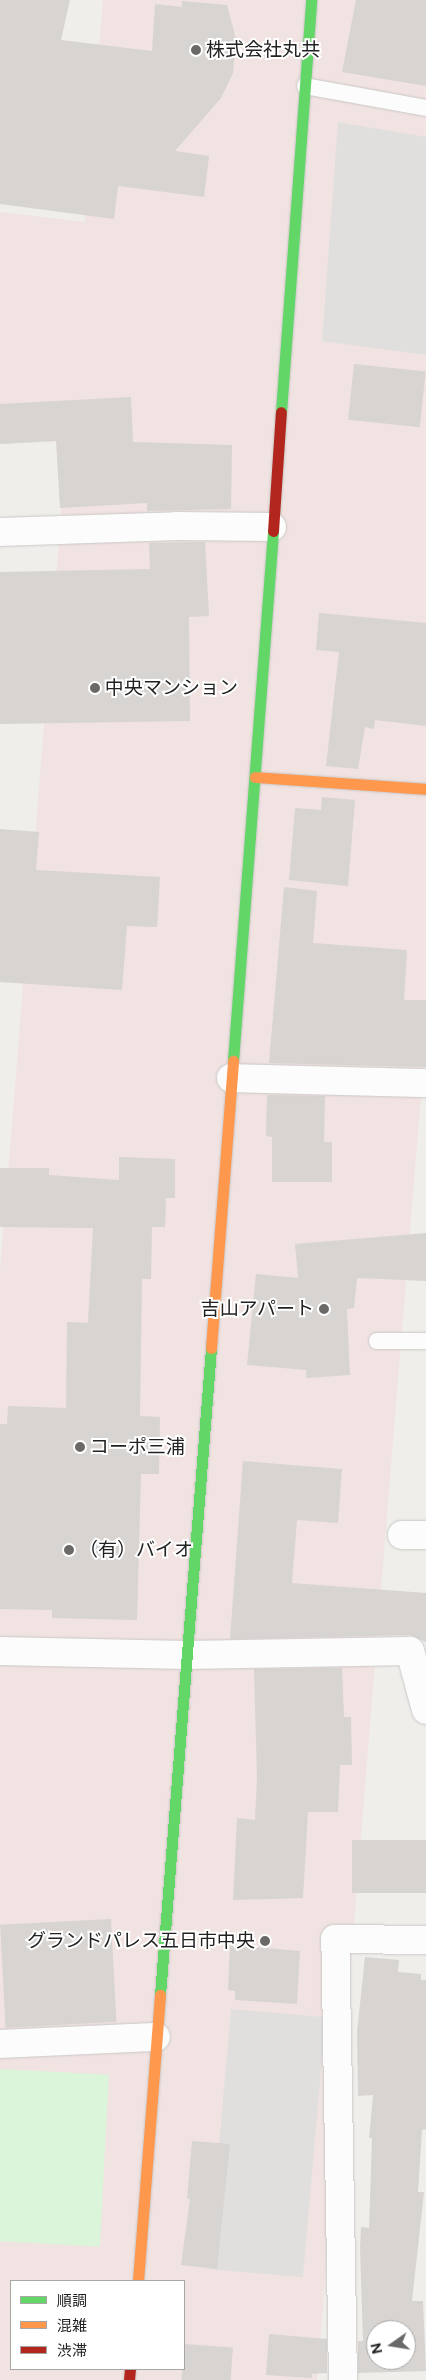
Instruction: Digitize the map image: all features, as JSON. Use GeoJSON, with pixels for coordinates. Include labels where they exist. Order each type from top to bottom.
{"type":"FeatureCollection","features":[{"type":"Feature","properties":{"kind":"street"},"geometry":{"type":"LineString","coordinates":[[138,2280],[255,777],[311,0]]}},
{"type":"Feature","properties":{"kind":"street"},"geometry":{"type":"LineString","coordinates":[[0,532],[177,526],[272,527]]}},
{"type":"Feature","properties":{"kind":"street"},"geometry":{"type":"LineString","coordinates":[[255,777],[426,789]]}},
{"type":"Feature","properties":{"kind":"street"},"geometry":{"type":"LineString","coordinates":[[231,1078],[426,1083]]}},
{"type":"Feature","properties":{"kind":"street"},"geometry":{"type":"LineString","coordinates":[[0,1651],[186,1654],[410,1651],[426,1710]]}},
{"type":"Feature","properties":{"kind":"street"},"geometry":{"type":"LineString","coordinates":[[343,2380],[335,1939],[426,1940]]}},
{"type":"Feature","properties":{"kind":"street"},"geometry":{"type":"LineString","coordinates":[[0,2044],[156,2037]]}},
{"type":"Feature","properties":{"kind":"lane"},"geometry":{"type":"LineString","coordinates":[[305,86],[426,108]]}},
{"type":"Feature","properties":{"kind":"lane"},"geometry":{"type":"LineString","coordinates":[[377,1340],[426,1341]]}},
{"type":"Feature","properties":{"kind":"shaded area"},"geometry":{"type":"Polygon","coordinates":[[[103,0],[426,0],[426,1034],[317,2380],[0,2380],[0,1271],[67,441],[0,444],[0,212],[85,222],[103,0]]]}},
{"type":"Feature","properties":{"kind":"shaded area"},"geometry":{"type":"Polygon","coordinates":[[[338,122],[426,137],[426,355],[322,341],[338,122]]]}},
{"type":"Feature","properties":{"kind":"shaded area"},"geometry":{"type":"Polygon","coordinates":[[[231,2009],[326,2017],[303,2277],[208,2269],[231,2009]]]}},
{"type":"Feature","properties":{"kind":"green space"},"geometry":{"type":"Polygon","coordinates":[[[0,2069],[109,2075],[100,2246],[0,2241],[0,2069]]]}},
{"type":"Feature","properties":{"kind":"building"},"geometry":{"type":"Polygon","coordinates":[[[0,0],[70,0],[61,40],[152,51],[155,4],[182,7],[182,1],[227,5],[236,39],[233,73],[221,98],[175,151],[209,156],[204,197],[118,186],[114,219],[0,204],[0,0]]]}},
{"type":"Feature","properties":{"kind":"building"},"geometry":{"type":"Polygon","coordinates":[[[356,0],[426,0],[426,86],[342,72],[356,0]]]}},
{"type":"Feature","properties":{"kind":"building"},"geometry":{"type":"Polygon","coordinates":[[[354,364],[426,372],[420,427],[348,420],[354,364]]]}},
{"type":"Feature","properties":{"kind":"building"},"geometry":{"type":"Polygon","coordinates":[[[131,397],[133,442],[232,445],[231,509],[147,511],[147,503],[60,508],[56,441],[0,444],[0,404],[131,397]]]}},
{"type":"Feature","properties":{"kind":"building"},"geometry":{"type":"Polygon","coordinates":[[[205,542],[209,616],[189,617],[190,721],[0,724],[0,572],[150,569],[149,543],[205,542]]]}},
{"type":"Feature","properties":{"kind":"building"},"geometry":{"type":"Polygon","coordinates":[[[319,613],[426,623],[426,726],[375,720],[374,729],[365,727],[358,769],[326,766],[339,652],[316,650],[319,613]]]}},
{"type":"Feature","properties":{"kind":"building"},"geometry":{"type":"Polygon","coordinates":[[[322,797],[355,800],[348,886],[289,880],[295,808],[321,810],[322,797]]]}},
{"type":"Feature","properties":{"kind":"building"},"geometry":{"type":"Polygon","coordinates":[[[0,829],[39,832],[36,870],[160,877],[157,927],[127,926],[122,990],[0,982],[0,829]]]}},
{"type":"Feature","properties":{"kind":"building"},"geometry":{"type":"Polygon","coordinates":[[[284,887],[317,891],[313,943],[407,950],[404,1000],[426,1000],[426,1067],[269,1063],[284,887]]]}},
{"type":"Feature","properties":{"kind":"building"},"geometry":{"type":"Polygon","coordinates":[[[267,1095],[325,1096],[324,1142],[332,1142],[332,1182],[272,1182],[272,1137],[266,1136],[267,1095]]]}},
{"type":"Feature","properties":{"kind":"building"},"geometry":{"type":"Polygon","coordinates":[[[119,1157],[175,1159],[175,1198],[166,1198],[165,1227],[152,1227],[151,1279],[142,1279],[140,1416],[160,1417],[159,1474],[141,1474],[137,1620],[52,1618],[52,1610],[0,1609],[0,1424],[7,1424],[8,1406],[66,1408],[67,1322],[88,1323],[93,1228],[0,1227],[0,1168],[49,1168],[49,1175],[119,1180],[119,1157]]]}},
{"type":"Feature","properties":{"kind":"building"},"geometry":{"type":"Polygon","coordinates":[[[426,1233],[426,1281],[357,1278],[354,1308],[347,1309],[350,1375],[306,1378],[306,1370],[247,1365],[256,1274],[298,1278],[295,1244],[426,1233]]]}},
{"type":"Feature","properties":{"kind":"building"},"geometry":{"type":"Polygon","coordinates":[[[243,1461],[342,1469],[338,1523],[297,1520],[292,1583],[426,1593],[426,1642],[410,1635],[230,1639],[243,1461]]]}},
{"type":"Feature","properties":{"kind":"building"},"geometry":{"type":"Polygon","coordinates":[[[342,1668],[344,1717],[351,1717],[352,1765],[340,1765],[338,1812],[308,1812],[303,1898],[233,1900],[237,1818],[255,1820],[257,1778],[254,1669],[342,1668]]]}},
{"type":"Feature","properties":{"kind":"building"},"geometry":{"type":"Polygon","coordinates":[[[352,1840],[426,1840],[426,1893],[352,1893],[352,1840]]]}},
{"type":"Feature","properties":{"kind":"building"},"geometry":{"type":"Polygon","coordinates":[[[111,1919],[116,2022],[6,2028],[0,1925],[111,1919]]]}},
{"type":"Feature","properties":{"kind":"building"},"geometry":{"type":"Polygon","coordinates":[[[230,1945],[300,1951],[297,2004],[235,2000],[235,1991],[228,1990],[230,1945]]]}},
{"type":"Feature","properties":{"kind":"building"},"geometry":{"type":"Polygon","coordinates":[[[365,1957],[399,1960],[398,1972],[421,1974],[421,1980],[426,1980],[426,2129],[422,2130],[418,2192],[424,2192],[412,2301],[423,2301],[426,2371],[358,2373],[358,2341],[363,2341],[361,2227],[369,2228],[372,2138],[369,2138],[373,2095],[358,2096],[357,2032],[365,1957]]]}},
{"type":"Feature","properties":{"kind":"building"},"geometry":{"type":"Polygon","coordinates":[[[192,2141],[230,2144],[217,2269],[181,2265],[190,2199],[187,2198],[192,2141]]]}},
{"type":"Feature","properties":{"kind":"building"},"geometry":{"type":"Polygon","coordinates":[[[269,2334],[327,2339],[327,2373],[312,2374],[312,2378],[266,2375],[269,2334]]]}},
{"type":"Feature","properties":{"kind":"building"},"geometry":{"type":"Polygon","coordinates":[[[185,2344],[233,2347],[231,2380],[181,2380],[182,2370],[185,2370],[185,2344]]]}},
{"type":"Feature","properties":{"kind":"traffic: fast"},"geometry":{"type":"LineString","coordinates":[[281,412],[311,0]]}},
{"type":"Feature","properties":{"kind":"traffic: fast"},"geometry":{"type":"LineString","coordinates":[[233,1061],[273,531]]}},
{"type":"Feature","properties":{"kind":"traffic: fast"},"geometry":{"type":"LineString","coordinates":[[160,1995],[211,1348]]}},
{"type":"Feature","properties":{"kind":"traffic: slow"},"geometry":{"type":"LineString","coordinates":[[255,777],[426,789]]}},
{"type":"Feature","properties":{"kind":"traffic: slow"},"geometry":{"type":"LineString","coordinates":[[211,1348],[233,1061]]}},
{"type":"Feature","properties":{"kind":"traffic: slow"},"geometry":{"type":"LineString","coordinates":[[138,2280],[160,1995]]}},
{"type":"Feature","properties":{"kind":"traffic: jam"},"geometry":{"type":"LineString","coordinates":[[273,531],[281,412]]}},
{"type":"Feature","properties":{"kind":"traffic: jam"},"geometry":{"type":"LineString","coordinates":[[129,2380],[130,2370]]}},
{"type":"Feature","properties":{"kind":"place","name":"株式会社丸共"},"geometry":{"type":"Point","coordinates":[196,50]}},
{"type":"Feature","properties":{"kind":"place","name":"中央マンション"},"geometry":{"type":"Point","coordinates":[95,688]}},
{"type":"Feature","properties":{"kind":"place","name":"吉山アパート"},"geometry":{"type":"Point","coordinates":[324,1309]}},
{"type":"Feature","properties":{"kind":"place","name":"コーポ三浦"},"geometry":{"type":"Point","coordinates":[80,1447]}},
{"type":"Feature","properties":{"kind":"place","name":"（有）バイオ"},"geometry":{"type":"Point","coordinates":[69,1550]}},
{"type":"Feature","properties":{"kind":"place","name":"グランドパレス五日市中央"},"geometry":{"type":"Point","coordinates":[265,1941]}}]}
